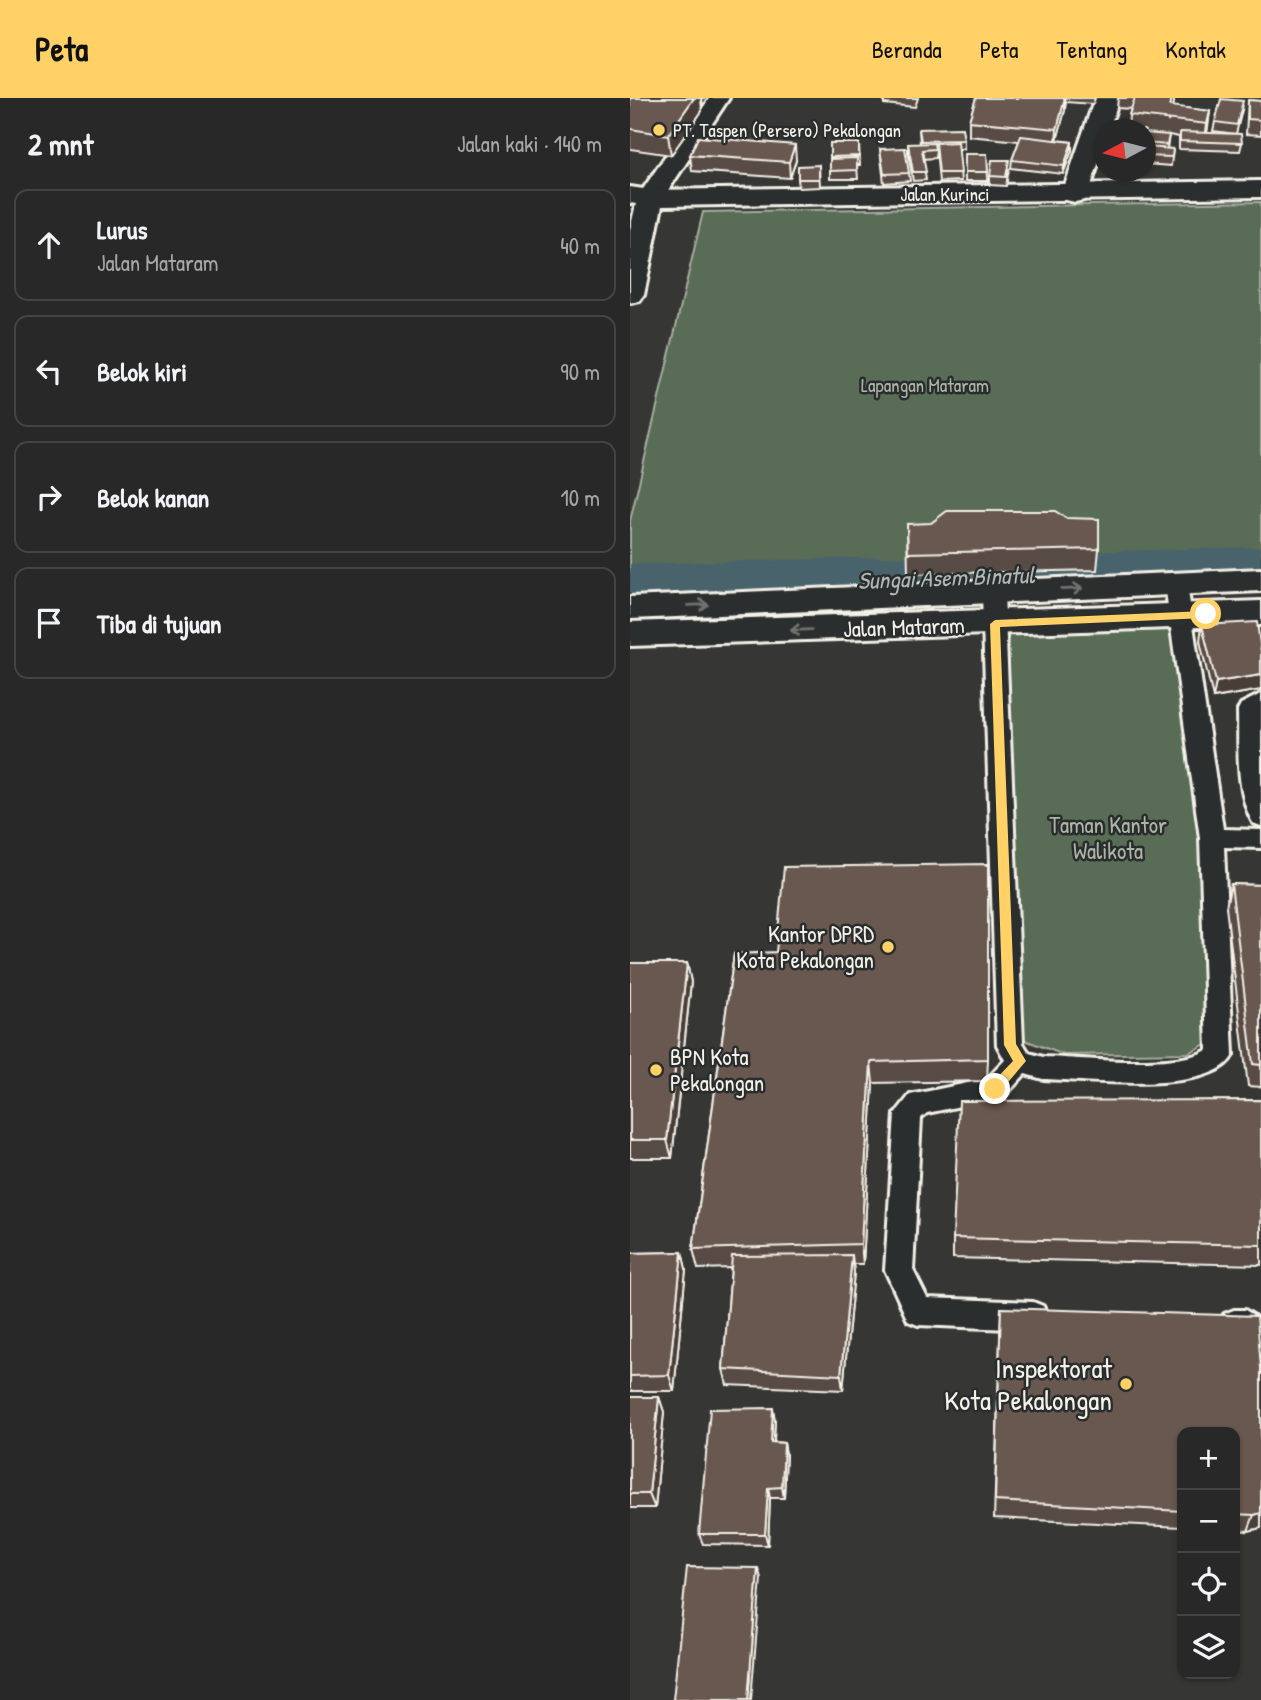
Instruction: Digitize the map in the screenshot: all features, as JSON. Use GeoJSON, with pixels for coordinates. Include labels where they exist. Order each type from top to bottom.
{"type":"FeatureCollection","features":[{"type":"Feature","properties":{"kind":"street"},"geometry":{"type":"LineString","coordinates":[[630,295],[640,197],[717,98]]}},
{"type":"Feature","properties":{"kind":"street"},"geometry":{"type":"LineString","coordinates":[[1075,194],[1107,98]]}},
{"type":"Feature","properties":{"kind":"street","name":"Jalan Kurinci"},"geometry":{"type":"LineString","coordinates":[[640,197],[890,193],[1075,194],[1261,189]]}},
{"type":"Feature","properties":{"kind":"street"},"geometry":{"type":"LineString","coordinates":[[1177,600],[1261,580]]}},
{"type":"Feature","properties":{"kind":"street","name":"Jalan Mataram"},"geometry":{"type":"LineString","coordinates":[[630,635],[994,609],[1177,600],[1261,613]]}},
{"type":"Feature","properties":{"kind":"street"},"geometry":{"type":"LineString","coordinates":[[630,608],[994,609]]}},
{"type":"Feature","properties":{"kind":"lane"},"geometry":{"type":"LineString","coordinates":[[994,609],[1010,1045],[1020,1061],[1043,1068],[1175,1072],[1206,1064],[1220,1055],[1212,838],[1193,690],[1177,600]]}},
{"type":"Feature","properties":{"kind":"lane"},"geometry":{"type":"LineString","coordinates":[[1261,702],[1249,710],[1261,817]]}},
{"type":"Feature","properties":{"kind":"lane"},"geometry":{"type":"LineString","coordinates":[[1212,838],[1261,839]]}},
{"type":"Feature","properties":{"kind":"lane"},"geometry":{"type":"LineString","coordinates":[[1020,1061],[995,1089],[919,1103],[908,1114],[899,1270],[918,1311],[1054,1316]]}},
{"type":"Feature","properties":{"kind":"lane"},"geometry":{"type":"LineString","coordinates":[[1204,1323],[1245,1324],[1259,1340],[1261,1357]]}},
{"type":"Feature","properties":{"kind":"green space","name":"Lapangan Mataram"},"geometry":{"type":"Polygon","coordinates":[[[1261,202],[1261,554],[630,571],[630,521],[703,212],[1261,202]]]}},
{"type":"Feature","properties":{"kind":"green space","name":"Taman Kantor Walikota"},"geometry":{"type":"Polygon","coordinates":[[[1179,615],[1210,835],[1214,1040],[1188,1053],[1064,1055],[1022,1039],[995,624],[1179,615]]]}},
{"type":"Feature","properties":{"kind":"building"},"geometry":{"type":"Polygon","coordinates":[[[630,98],[694,98],[668,135],[630,129],[630,98]]]}},
{"type":"Feature","properties":{"kind":"building"},"geometry":{"type":"Polygon","coordinates":[[[976,98],[1065,98],[1057,129],[969,121],[976,98]]]}},
{"type":"Feature","properties":{"kind":"building"},"geometry":{"type":"Polygon","coordinates":[[[1135,98],[1172,98],[1170,106],[1210,111],[1207,124],[1129,115],[1135,98]]]}},
{"type":"Feature","properties":{"kind":"building"},"geometry":{"type":"Polygon","coordinates":[[[1221,99],[1243,101],[1237,125],[1215,122],[1221,99]]]}},
{"type":"Feature","properties":{"kind":"building"},"geometry":{"type":"Polygon","coordinates":[[[1248,100],[1261,101],[1261,120],[1248,119],[1248,100]]]}},
{"type":"Feature","properties":{"kind":"building"},"geometry":{"type":"Polygon","coordinates":[[[962,128],[964,140],[921,141],[919,129],[962,128]]]}},
{"type":"Feature","properties":{"kind":"building"},"geometry":{"type":"Polygon","coordinates":[[[1180,132],[1241,134],[1242,143],[1180,141],[1180,132]]]}},
{"type":"Feature","properties":{"kind":"building"},"geometry":{"type":"Polygon","coordinates":[[[1156,134],[1169,135],[1167,145],[1156,144],[1156,134]]]}},
{"type":"Feature","properties":{"kind":"building"},"geometry":{"type":"Polygon","coordinates":[[[1021,136],[1072,142],[1064,166],[1012,160],[1021,136]]]}},
{"type":"Feature","properties":{"kind":"building"},"geometry":{"type":"Polygon","coordinates":[[[698,137],[795,145],[789,162],[690,155],[698,137]]]}},
{"type":"Feature","properties":{"kind":"building"},"geometry":{"type":"Polygon","coordinates":[[[958,142],[961,173],[939,173],[936,143],[958,142]]]}},
{"type":"Feature","properties":{"kind":"building"},"geometry":{"type":"Polygon","coordinates":[[[830,143],[859,143],[859,156],[830,157],[830,143]]]}},
{"type":"Feature","properties":{"kind":"building"},"geometry":{"type":"Polygon","coordinates":[[[934,143],[935,149],[922,150],[926,172],[913,172],[908,144],[934,143]]]}},
{"type":"Feature","properties":{"kind":"building"},"geometry":{"type":"Polygon","coordinates":[[[905,148],[909,173],[884,174],[880,149],[905,148]]]}},
{"type":"Feature","properties":{"kind":"building"},"geometry":{"type":"Polygon","coordinates":[[[1156,148],[1173,149],[1172,157],[1156,156],[1156,148]]]}},
{"type":"Feature","properties":{"kind":"building"},"geometry":{"type":"Polygon","coordinates":[[[965,154],[987,154],[988,172],[965,172],[965,154]]]}},
{"type":"Feature","properties":{"kind":"building"},"geometry":{"type":"Polygon","coordinates":[[[857,158],[857,170],[830,171],[830,159],[857,158]]]}},
{"type":"Feature","properties":{"kind":"building"},"geometry":{"type":"Polygon","coordinates":[[[992,160],[1009,160],[1006,177],[990,176],[992,160]]]}},
{"type":"Feature","properties":{"kind":"building"},"geometry":{"type":"Polygon","coordinates":[[[819,165],[819,179],[798,179],[798,166],[819,165]]]}},
{"type":"Feature","properties":{"kind":"building"},"geometry":{"type":"Polygon","coordinates":[[[947,511],[1055,511],[1066,518],[1099,519],[1099,549],[908,553],[907,524],[931,523],[947,511]]]}},
{"type":"Feature","properties":{"kind":"building"},"geometry":{"type":"Polygon","coordinates":[[[1257,622],[1261,675],[1216,682],[1202,625],[1257,622]]]}},
{"type":"Feature","properties":{"kind":"building"},"geometry":{"type":"Polygon","coordinates":[[[988,864],[988,1059],[871,1062],[861,1244],[693,1249],[734,954],[776,952],[784,867],[988,864]]]}},
{"type":"Feature","properties":{"kind":"building"},"geometry":{"type":"Polygon","coordinates":[[[1231,884],[1261,885],[1261,1065],[1253,1064],[1231,884]]]}},
{"type":"Feature","properties":{"kind":"building","name":"BPN Kota Pekalongan"},"geometry":{"type":"Polygon","coordinates":[[[630,963],[687,963],[667,1140],[630,1140],[630,963]]]}},
{"type":"Feature","properties":{"kind":"building"},"geometry":{"type":"Polygon","coordinates":[[[1261,1100],[1261,1245],[953,1238],[959,1101],[1261,1100]]]}},
{"type":"Feature","properties":{"kind":"building"},"geometry":{"type":"Polygon","coordinates":[[[682,1252],[669,1375],[630,1376],[630,1253],[682,1252]]]}},
{"type":"Feature","properties":{"kind":"building"},"geometry":{"type":"Polygon","coordinates":[[[852,1255],[841,1375],[723,1369],[732,1256],[852,1255]]]}},
{"type":"Feature","properties":{"kind":"building","name":"Inspektorat Kota Pekalongan"},"geometry":{"type":"Polygon","coordinates":[[[1001,1308],[1257,1316],[1261,1369],[1261,1513],[1240,1514],[1240,1427],[1177,1427],[1177,1511],[995,1501],[1001,1308]]]}},
{"type":"Feature","properties":{"kind":"building"},"geometry":{"type":"Polygon","coordinates":[[[630,1397],[659,1397],[649,1494],[630,1494],[630,1397]]]}},
{"type":"Feature","properties":{"kind":"building"},"geometry":{"type":"Polygon","coordinates":[[[773,1408],[771,1442],[784,1443],[782,1487],[768,1488],[765,1534],[699,1534],[710,1409],[773,1408]]]}},
{"type":"Feature","properties":{"kind":"building"},"geometry":{"type":"Polygon","coordinates":[[[687,1567],[758,1568],[748,1700],[673,1700],[687,1567]]]}},
{"type":"Feature","properties":{"kind":"waterway","name":"Sungai Asem Binatul"},"geometry":{"type":"LineString","coordinates":[[630,586],[1261,569]]}},
{"type":"Feature","properties":{"kind":"place","name":"PT. Taspen (Persero) Pekalongan"},"geometry":{"type":"Point","coordinates":[659,130]}},
{"type":"Feature","properties":{"kind":"place","name":"Kantor DPRD Kota Pekalongan"},"geometry":{"type":"Point","coordinates":[888,947]}},
{"type":"Feature","properties":{"kind":"place","name":"BPN Kota Pekalongan"},"geometry":{"type":"Point","coordinates":[656,1070]}},
{"type":"Feature","properties":{"kind":"place","name":"Inspektorat Kota Pekalongan"},"geometry":{"type":"Point","coordinates":[1126,1384]}},
{"type":"Feature","properties":{"kind":"route"},"geometry":{"type":"LineString","coordinates":[[995,1089],[1020,1061],[1010,1045],[995,624],[1206,614]]}}]}
